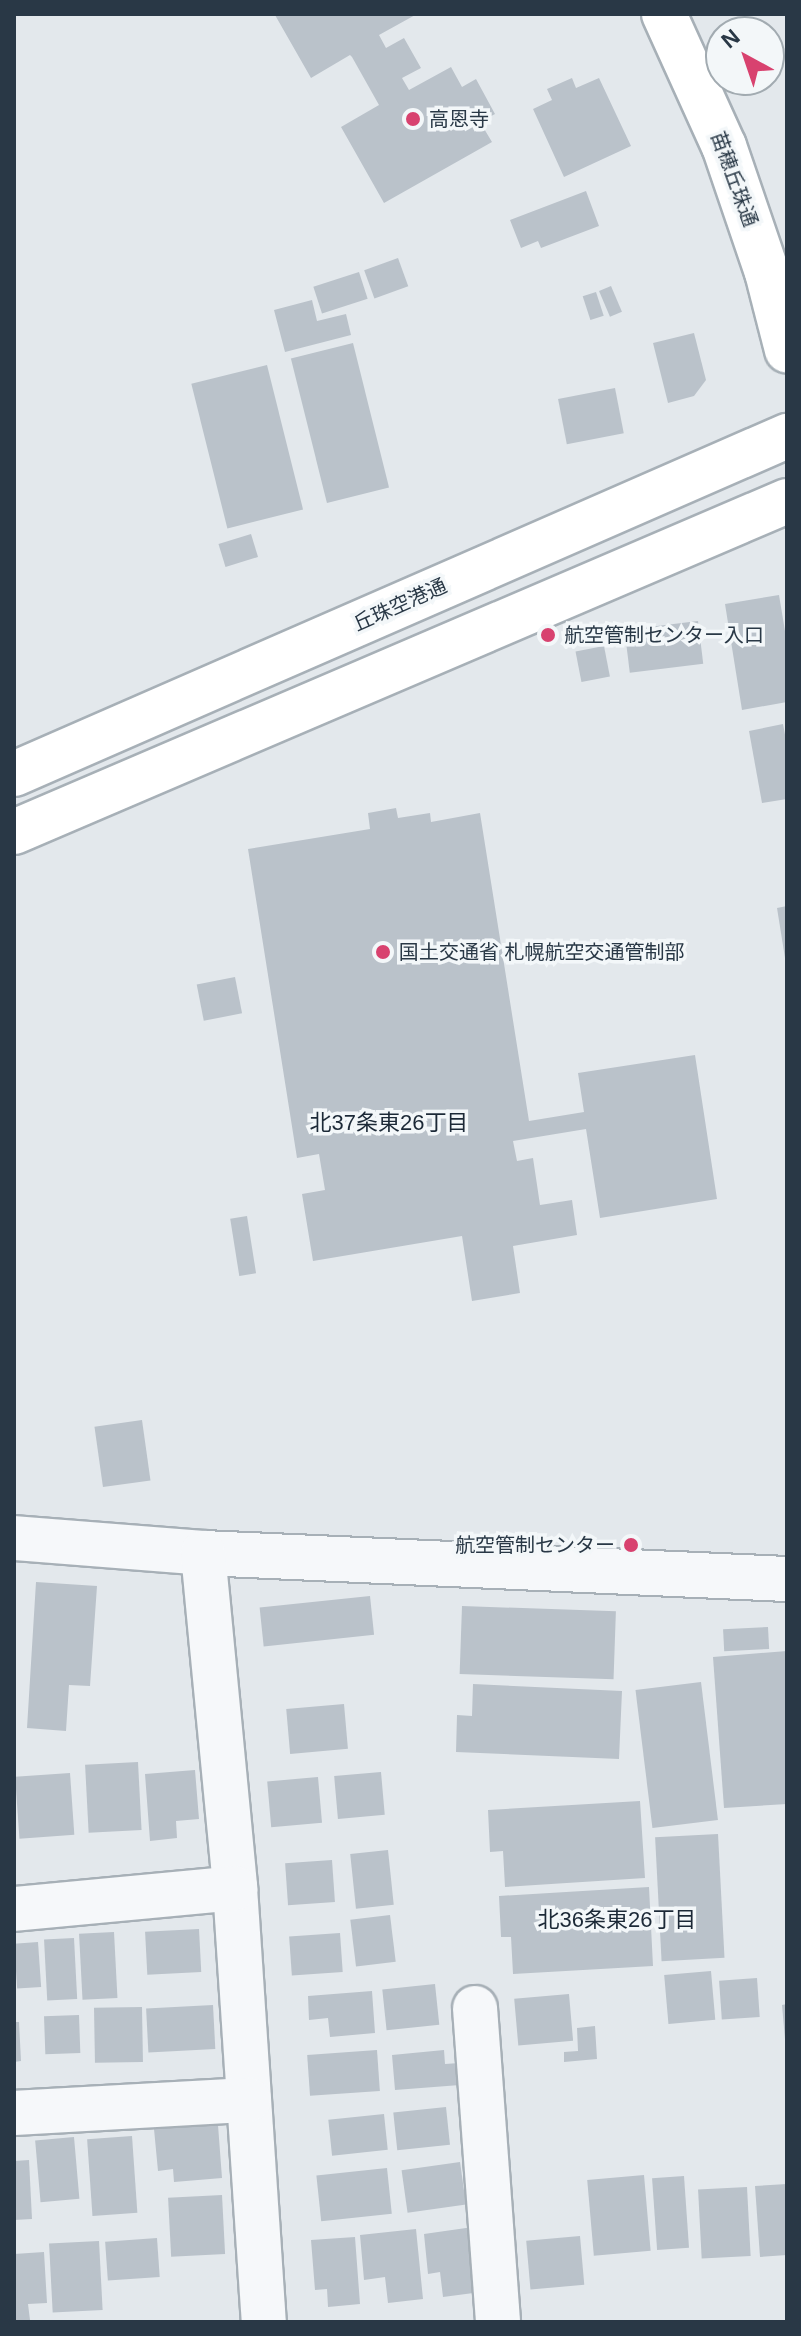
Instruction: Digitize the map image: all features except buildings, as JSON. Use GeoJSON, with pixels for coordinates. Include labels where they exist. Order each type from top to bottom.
{"type":"FeatureCollection","features":[{"type":"Feature","properties":{"kind":"main road","name":"苗穂丘珠通"},"geometry":{"type":"LineString","coordinates":[[664,14],[724,146],[767,272],[787,350]]}},
{"type":"Feature","properties":{"kind":"main road","name":"丘珠空港通"},"geometry":{"type":"LineString","coordinates":[[14,774],[787,436]]}},
{"type":"Feature","properties":{"kind":"main road"},"geometry":{"type":"LineString","coordinates":[[14,832],[787,501]]}},
{"type":"Feature","properties":{"kind":"street"},"geometry":{"type":"LineString","coordinates":[[14,1538],[203,1553],[787,1579]]}},
{"type":"Feature","properties":{"kind":"street"},"geometry":{"type":"LineString","coordinates":[[203,1553],[235,1888],[264,2322]]}},
{"type":"Feature","properties":{"kind":"street"},"geometry":{"type":"LineString","coordinates":[[14,1909],[235,1888]]}},
{"type":"Feature","properties":{"kind":"street"},"geometry":{"type":"LineString","coordinates":[[475,2008],[498,2322]]}},
{"type":"Feature","properties":{"kind":"street"},"geometry":{"type":"LineString","coordinates":[[14,2113],[249,2100]]}},
{"type":"Feature","properties":{"kind":"place","name":"高恩寺"},"geometry":{"type":"Point","coordinates":[413,119]}},
{"type":"Feature","properties":{"kind":"place","name":"航空管制センター入口"},"geometry":{"type":"Point","coordinates":[548,635]}},
{"type":"Feature","properties":{"kind":"place","name":"国土交通省 札幌航空交通管制部"},"geometry":{"type":"Point","coordinates":[383,952]}},
{"type":"Feature","properties":{"kind":"place","name":"航空管制センター"},"geometry":{"type":"Point","coordinates":[631,1545]}},
{"type":"Feature","properties":{"kind":"district","name":"北37条東26丁目"},"geometry":{"type":"Point","coordinates":[389,1123]}},
{"type":"Feature","properties":{"kind":"district","name":"北36条東26丁目"},"geometry":{"type":"Point","coordinates":[617,1920]}}]}
